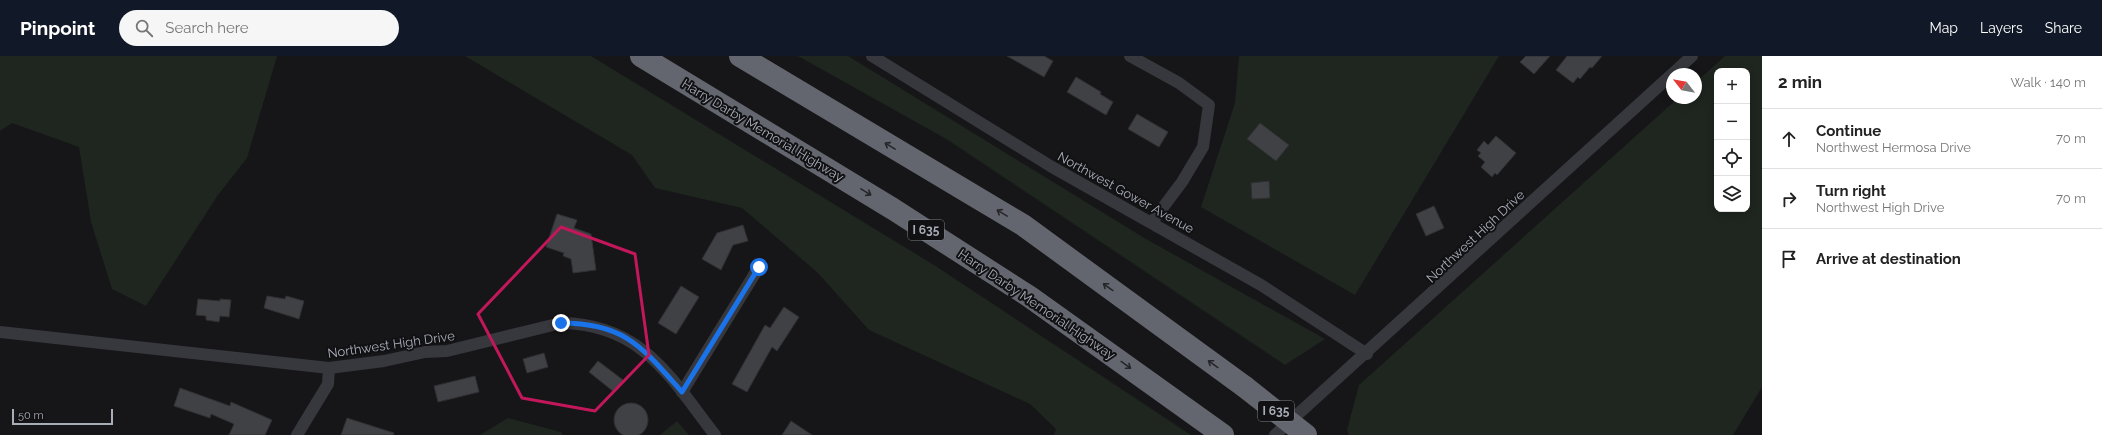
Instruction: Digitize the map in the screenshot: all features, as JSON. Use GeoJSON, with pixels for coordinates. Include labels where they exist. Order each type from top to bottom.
{"type":"FeatureCollection","features":[{"type":"Feature","properties":{"kind":"highway","name":"Harry Darby Memorial Highway"},"geometry":{"type":"LineString","coordinates":[[641,56],[893,209],[1030,297],[1223,435]]}},
{"type":"Feature","properties":{"kind":"highway","name":"I 635"},"geometry":{"type":"LineString","coordinates":[[740,56],[1023,225],[1245,386],[1306,435]]}},
{"type":"Feature","properties":{"kind":"street","name":"Northwest Gower Avenue"},"geometry":{"type":"LineString","coordinates":[[872,56],[887,60],[1052,167],[1152,222],[1261,285],[1367,354]]}},
{"type":"Feature","properties":{"kind":"street"},"geometry":{"type":"LineString","coordinates":[[1130,56],[1179,83],[1209,105],[1203,147],[1182,182],[1152,222]]}},
{"type":"Feature","properties":{"kind":"street","name":"Northwest High Drive"},"geometry":{"type":"LineString","coordinates":[[1275,435],[1367,354],[1692,56]]}},
{"type":"Feature","properties":{"kind":"street"},"geometry":{"type":"LineString","coordinates":[[682,392],[759,267]]}},
{"type":"Feature","properties":{"kind":"street","name":"Northwest High Drive"},"geometry":{"type":"LineString","coordinates":[[0,332],[329,368],[384,361],[425,352],[447,351],[561,323],[579,323],[599,326],[628,339],[645,350],[682,392],[715,435]]}},
{"type":"Feature","properties":{"kind":"street"},"geometry":{"type":"LineString","coordinates":[[297,435],[328,384],[329,368]]}},
{"type":"Feature","properties":{"kind":"highlighted area"},"geometry":{"type":"Polygon","coordinates":[[[561,227],[635,254],[649,355],[595,411],[522,398],[478,314],[561,227]]]}},
{"type":"Feature","properties":{"kind":"shaded area"},"geometry":{"type":"Polygon","coordinates":[[[0,56],[277,56],[247,158],[218,195],[146,306],[112,289],[91,222],[79,147],[12,123],[0,131],[0,56]]]}},
{"type":"Feature","properties":{"kind":"shaded area"},"geometry":{"type":"Polygon","coordinates":[[[465,56],[591,56],[934,265],[1191,435],[1054,435],[1056,429],[1030,404],[869,330],[817,272],[742,208],[655,188],[632,155],[465,56]]]}},
{"type":"Feature","properties":{"kind":"shaded area"},"geometry":{"type":"Polygon","coordinates":[[[798,56],[848,56],[1146,239],[1325,339],[1285,365],[948,140],[798,56]]]}},
{"type":"Feature","properties":{"kind":"shaded area"},"geometry":{"type":"Polygon","coordinates":[[[1239,56],[1499,56],[1355,295],[1201,207],[1235,103],[1239,56]]]}},
{"type":"Feature","properties":{"kind":"shaded area"},"geometry":{"type":"Polygon","coordinates":[[[1725,56],[1762,56],[1762,387],[1733,435],[1349,435],[1347,430],[1359,385],[1671,104],[1702,104],[1702,77],[1725,56]]]}},
{"type":"Feature","properties":{"kind":"shaded area"},"geometry":{"type":"Polygon","coordinates":[[[508,418],[561,432],[563,435],[480,435],[508,418]]]}},
{"type":"Feature","properties":{"kind":"shaded area"},"geometry":{"type":"Polygon","coordinates":[[[677,421],[689,435],[660,435],[677,421]]]}},
{"type":"Feature","properties":{"kind":"building"},"geometry":{"type":"Polygon","coordinates":[[[1007,56],[1044,56],[1053,61],[1044,77],[1007,56]]]}},
{"type":"Feature","properties":{"kind":"building"},"geometry":{"type":"Polygon","coordinates":[[[1526,56],[1550,56],[1534,74],[1520,62],[1526,56]]]}},
{"type":"Feature","properties":{"kind":"building"},"geometry":{"type":"Polygon","coordinates":[[[1567,56],[1602,56],[1592,68],[1590,67],[1580,79],[1578,77],[1573,83],[1556,70],[1567,56]]]}},
{"type":"Feature","properties":{"kind":"building"},"geometry":{"type":"Polygon","coordinates":[[[1076,77],[1101,92],[1100,94],[1113,102],[1106,115],[1067,92],[1076,77]]]}},
{"type":"Feature","properties":{"kind":"building"},"geometry":{"type":"Polygon","coordinates":[[[1137,114],[1168,132],[1159,147],[1128,129],[1137,114]]]}},
{"type":"Feature","properties":{"kind":"building"},"geometry":{"type":"Polygon","coordinates":[[[1260,123],[1289,145],[1276,161],[1247,139],[1260,123]]]}},
{"type":"Feature","properties":{"kind":"building"},"geometry":{"type":"Polygon","coordinates":[[[1496,136],[1516,153],[1497,175],[1495,173],[1492,177],[1481,167],[1485,162],[1478,156],[1481,153],[1477,150],[1484,141],[1488,145],[1496,136]]]}},
{"type":"Feature","properties":{"kind":"building"},"geometry":{"type":"Polygon","coordinates":[[[1269,181],[1270,198],[1252,199],[1251,183],[1269,181]]]}},
{"type":"Feature","properties":{"kind":"building"},"geometry":{"type":"Polygon","coordinates":[[[1434,206],[1444,228],[1426,236],[1416,214],[1434,206]]]}},
{"type":"Feature","properties":{"kind":"building"},"geometry":{"type":"Polygon","coordinates":[[[557,214],[577,220],[574,228],[591,234],[596,270],[573,273],[571,259],[563,256],[564,253],[546,247],[557,214]]]}},
{"type":"Feature","properties":{"kind":"building"},"geometry":{"type":"Polygon","coordinates":[[[743,225],[748,241],[733,245],[721,270],[702,259],[717,233],[743,225]]]}},
{"type":"Feature","properties":{"kind":"building"},"geometry":{"type":"Polygon","coordinates":[[[681,286],[699,297],[676,334],[658,323],[681,286]]]}},
{"type":"Feature","properties":{"kind":"building"},"geometry":{"type":"Polygon","coordinates":[[[267,296],[285,299],[286,296],[304,301],[299,319],[264,308],[267,296]]]}},
{"type":"Feature","properties":{"kind":"building"},"geometry":{"type":"Polygon","coordinates":[[[198,299],[220,301],[220,299],[231,300],[229,317],[220,316],[219,322],[206,320],[206,316],[196,315],[198,299]]]}},
{"type":"Feature","properties":{"kind":"building"},"geometry":{"type":"Polygon","coordinates":[[[784,307],[799,317],[777,351],[772,347],[747,392],[732,384],[765,325],[770,328],[784,307]]]}},
{"type":"Feature","properties":{"kind":"building"},"geometry":{"type":"Polygon","coordinates":[[[544,353],[548,367],[527,373],[523,359],[544,353]]]}},
{"type":"Feature","properties":{"kind":"building"},"geometry":{"type":"Polygon","coordinates":[[[598,361],[623,380],[614,392],[589,372],[598,361]]]}},
{"type":"Feature","properties":{"kind":"building"},"geometry":{"type":"Polygon","coordinates":[[[475,376],[479,392],[438,402],[434,386],[475,376]]]}},
{"type":"Feature","properties":{"kind":"building"},"geometry":{"type":"Polygon","coordinates":[[[180,388],[230,406],[231,402],[272,420],[265,435],[229,435],[234,424],[211,414],[210,418],[174,406],[180,388]]]}},
{"type":"Feature","properties":{"kind":"building"},"geometry":{"type":"Polygon","coordinates":[[[628,403],[637,404],[643,408],[648,417],[647,426],[643,432],[637,436],[625,436],[619,432],[614,423],[615,414],[619,408],[628,403]]]}},
{"type":"Feature","properties":{"kind":"building"},"geometry":{"type":"Polygon","coordinates":[[[347,418],[394,433],[393,435],[341,435],[347,418]]]}},
{"type":"Feature","properties":{"kind":"building"},"geometry":{"type":"Polygon","coordinates":[[[791,421],[812,435],[782,435],[791,421]]]}},
{"type":"Feature","properties":{"kind":"route"},"geometry":{"type":"LineString","coordinates":[[561,323],[579,323],[599,326],[628,339],[645,350],[682,392],[759,267]]}}]}
